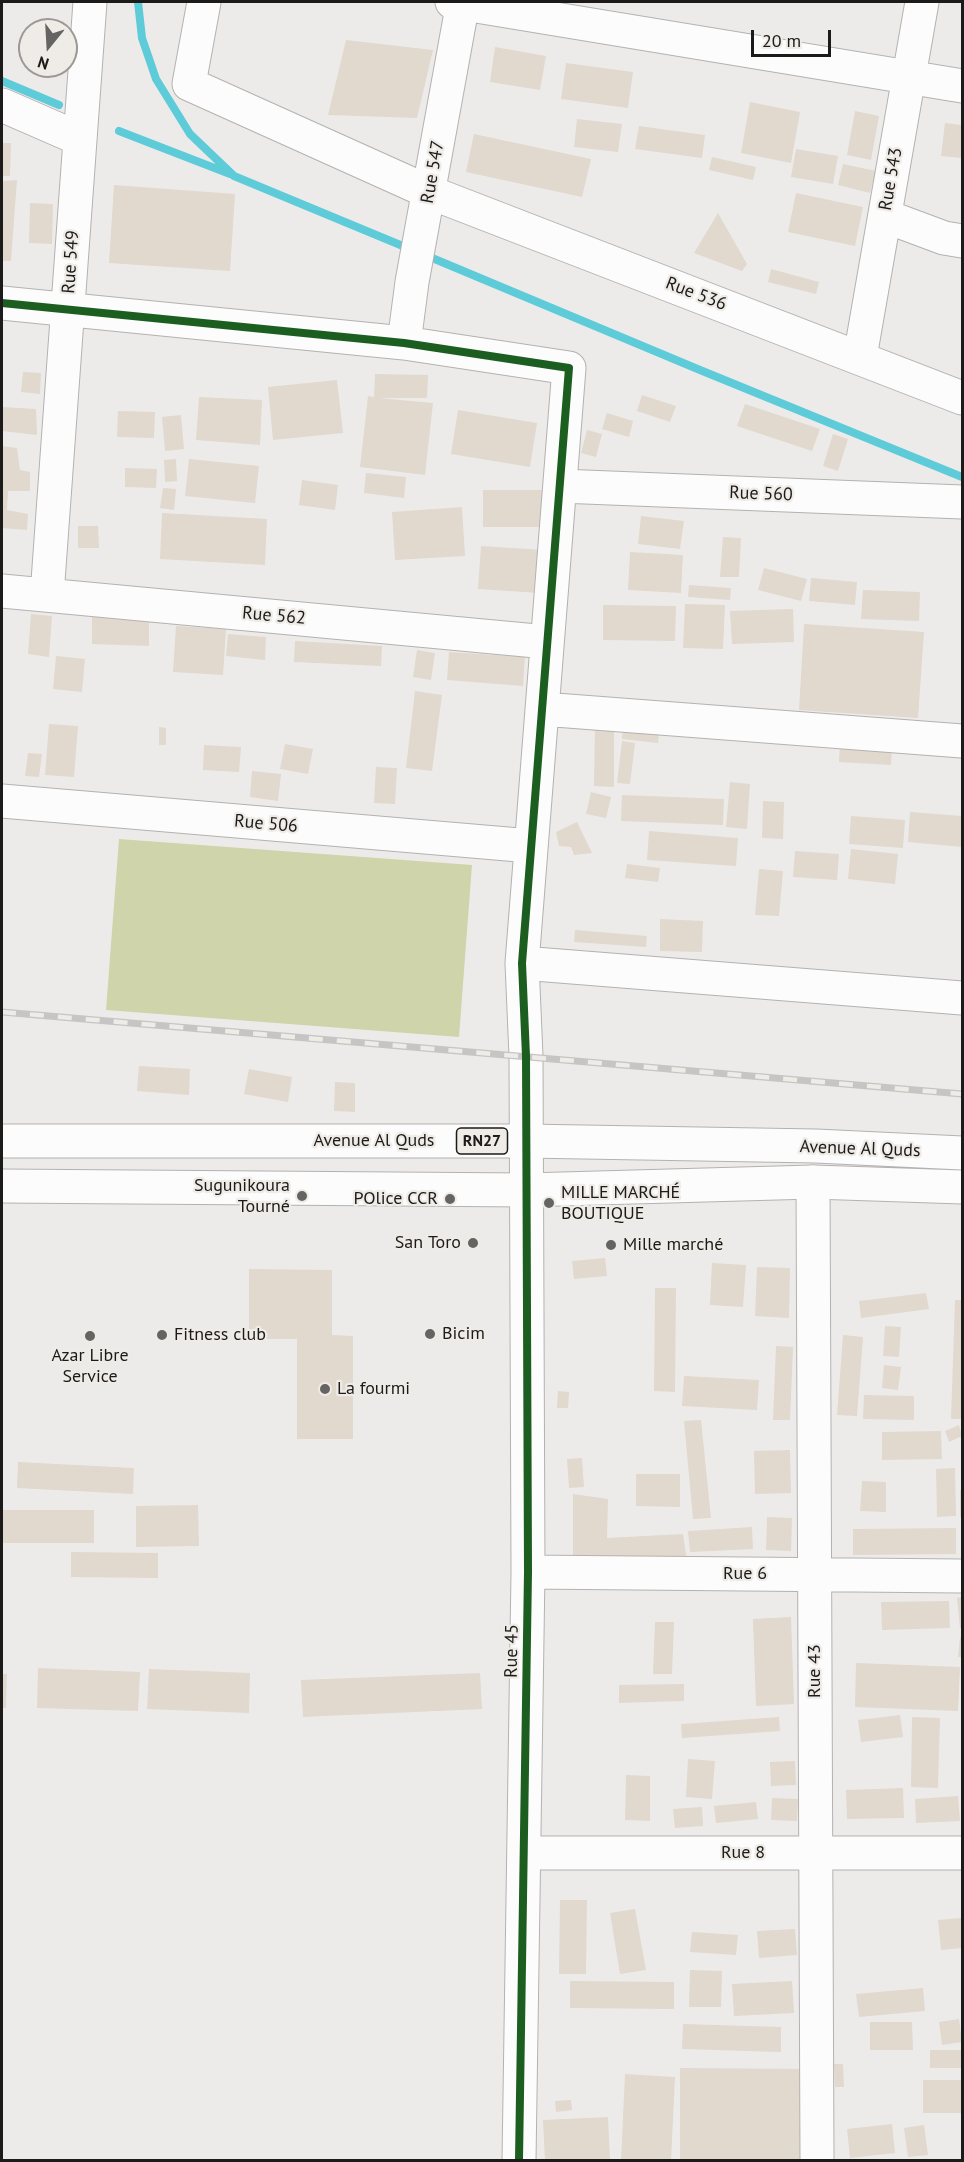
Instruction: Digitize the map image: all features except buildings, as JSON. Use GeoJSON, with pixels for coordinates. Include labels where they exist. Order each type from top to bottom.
{"type":"FeatureCollection","features":[{"type":"Feature","properties":{"kind":"street","name":"Rue 549"},"geometry":{"type":"LineString","coordinates":[[47,595],[90,2]]}},
{"type":"Feature","properties":{"kind":"street","name":"Rue 536"},"geometry":{"type":"LineString","coordinates":[[204,2],[189,84],[426,208],[860,357],[963,398]]}},
{"type":"Feature","properties":{"kind":"street"},"geometry":{"type":"LineString","coordinates":[[459,2],[963,86]]}},
{"type":"Feature","properties":{"kind":"street","name":"Rue 547"},"geometry":{"type":"LineString","coordinates":[[404,344],[412,282],[459,2]]}},
{"type":"Feature","properties":{"kind":"street","name":"Rue 543"},"geometry":{"type":"LineString","coordinates":[[860,357],[921,2]]}},
{"type":"Feature","properties":{"kind":"street"},"geometry":{"type":"LineString","coordinates":[[2,105],[80,139]]}},
{"type":"Feature","properties":{"kind":"street"},"geometry":{"type":"LineString","coordinates":[[885,216],[944,237],[963,241]]}},
{"type":"Feature","properties":{"kind":"street"},"geometry":{"type":"LineString","coordinates":[[2,303],[404,344]]}},
{"type":"Feature","properties":{"kind":"street","name":"Rue 45"},"geometry":{"type":"LineString","coordinates":[[404,344],[569,368],[522,963],[526,1056],[528,1572],[519,2160]]}},
{"type":"Feature","properties":{"kind":"street","name":"Rue 560"},"geometry":{"type":"LineString","coordinates":[[560,486],[963,502]]}},
{"type":"Feature","properties":{"kind":"street","name":"Rue 562"},"geometry":{"type":"LineString","coordinates":[[2,591],[547,642]]}},
{"type":"Feature","properties":{"kind":"street"},"geometry":{"type":"LineString","coordinates":[[542,709],[963,741]]}},
{"type":"Feature","properties":{"kind":"street","name":"Rue 506"},"geometry":{"type":"LineString","coordinates":[[2,801],[531,846]]}},
{"type":"Feature","properties":{"kind":"street"},"geometry":{"type":"LineString","coordinates":[[522,963],[963,998]]}},
{"type":"Feature","properties":{"kind":"street","name":"Avenue Al Quds"},"geometry":{"type":"LineString","coordinates":[[2,1141],[525,1142],[816,1146],[963,1153]]}},
{"type":"Feature","properties":{"kind":"street","name":"Avenue Al Quds"},"geometry":{"type":"LineString","coordinates":[[2,1186],[526,1190],[813,1182],[963,1187]]}},
{"type":"Feature","properties":{"kind":"street","name":"Rue 43"},"geometry":{"type":"LineString","coordinates":[[813,1182],[817,2160]]}},
{"type":"Feature","properties":{"kind":"street","name":"Rue 6"},"geometry":{"type":"LineString","coordinates":[[528,1572],[963,1576]]}},
{"type":"Feature","properties":{"kind":"street","name":"Rue 8"},"geometry":{"type":"LineString","coordinates":[[524,1853],[963,1853]]}},
{"type":"Feature","properties":{"kind":"green space"},"geometry":{"type":"Polygon","coordinates":[[[119,839],[472,865],[459,1037],[106,1010],[119,839]]]}},
{"type":"Feature","properties":{"kind":"waterway"},"geometry":{"type":"LineString","coordinates":[[138,2],[142,38],[156,79],[190,134],[234,176],[410,249]]}},
{"type":"Feature","properties":{"kind":"waterway"},"geometry":{"type":"LineString","coordinates":[[2,81],[59,105]]}},
{"type":"Feature","properties":{"kind":"waterway"},"geometry":{"type":"LineString","coordinates":[[119,131],[230,174]]}},
{"type":"Feature","properties":{"kind":"waterway"},"geometry":{"type":"LineString","coordinates":[[425,255],[962,477]]}},
{"type":"Feature","properties":{"kind":"railway"},"geometry":{"type":"LineString","coordinates":[[2,1012],[962,1094]]}},
{"type":"Feature","properties":{"kind":"cycle path"},"geometry":{"type":"LineString","coordinates":[[2,303],[404,343],[569,368],[522,963],[526,1056],[528,1572],[519,2160]]}},
{"type":"Feature","properties":{"kind":"place","name":"Sugunikoura Tourné"},"geometry":{"type":"Point","coordinates":[302,1196]}},
{"type":"Feature","properties":{"kind":"place","name":"POlice CCR"},"geometry":{"type":"Point","coordinates":[450,1199]}},
{"type":"Feature","properties":{"kind":"place","name":"MILLE MARCHÉ BOUTIQUE"},"geometry":{"type":"Point","coordinates":[549,1203]}},
{"type":"Feature","properties":{"kind":"place","name":"San Toro"},"geometry":{"type":"Point","coordinates":[473,1243]}},
{"type":"Feature","properties":{"kind":"place","name":"Mille marché"},"geometry":{"type":"Point","coordinates":[611,1245]}},
{"type":"Feature","properties":{"kind":"place","name":"Bicim"},"geometry":{"type":"Point","coordinates":[430,1334]}},
{"type":"Feature","properties":{"kind":"place","name":"Fitness club"},"geometry":{"type":"Point","coordinates":[162,1335]}},
{"type":"Feature","properties":{"kind":"place","name":"Azar Libre Service"},"geometry":{"type":"Point","coordinates":[90,1336]}},
{"type":"Feature","properties":{"kind":"place","name":"La fourmi"},"geometry":{"type":"Point","coordinates":[325,1389]}}]}
